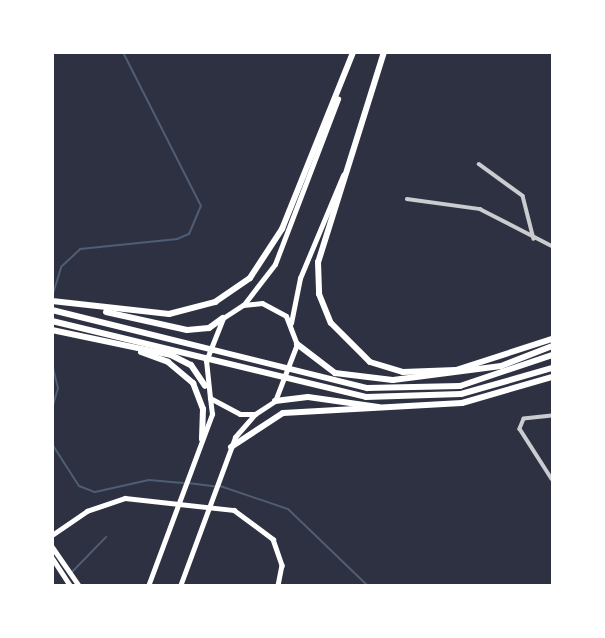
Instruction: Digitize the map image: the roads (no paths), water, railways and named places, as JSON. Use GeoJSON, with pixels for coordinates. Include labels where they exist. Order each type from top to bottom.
{"type":"FeatureCollection","features":[{"type":"Feature","properties":{"kind":"highway"},"geometry":{"type":"LineString","coordinates":[[52,300],[169,314],[229,294],[271,249],[338,99],[353,52]]}},
{"type":"Feature","properties":{"kind":"highway"},"geometry":{"type":"LineString","coordinates":[[384,52],[371,103],[318,261],[323,308],[341,339],[370,362],[424,373],[500,359],[552,339]]}},
{"type":"Feature","properties":{"kind":"highway"},"geometry":{"type":"LineString","coordinates":[[70,303],[187,330],[209,328],[223,318]]}},
{"type":"Feature","properties":{"kind":"highway"},"geometry":{"type":"LineString","coordinates":[[52,310],[367,388],[460,386],[552,355]]}},
{"type":"Feature","properties":{"kind":"highway"},"geometry":{"type":"LineString","coordinates":[[52,321],[366,397],[461,394],[552,368]]}},
{"type":"Feature","properties":{"kind":"highway"},"geometry":{"type":"LineString","coordinates":[[52,330],[183,360],[205,386]]}},
{"type":"Feature","properties":{"kind":"highway"},"geometry":{"type":"LineString","coordinates":[[116,343],[168,362],[193,383],[203,409],[202,439]]}},
{"type":"Feature","properties":{"kind":"highway"},"geometry":{"type":"LineString","coordinates":[[297,344],[335,373],[393,380],[501,366],[552,346]]}},
{"type":"Feature","properties":{"kind":"highway"},"geometry":{"type":"LineString","coordinates":[[230,450],[283,413],[397,409],[462,403],[552,377]]}},
{"type":"Feature","properties":{"kind":"highway"},"geometry":{"type":"LineString","coordinates":[[275,401],[308,397],[397,409]]}},
{"type":"Feature","properties":{"kind":"main road"},"geometry":{"type":"LineString","coordinates":[[148,586],[172,511],[202,439],[210,398],[205,386],[206,361],[213,340],[223,318],[243,305],[275,264],[338,99]]}},
{"type":"Feature","properties":{"kind":"main road"},"geometry":{"type":"LineString","coordinates":[[291,324],[300,278],[371,103]]}},
{"type":"Feature","properties":{"kind":"main road"},"geometry":{"type":"LineString","coordinates":[[180,586],[203,514],[230,450],[255,414],[275,401],[293,363],[297,344],[291,324],[275,307],[243,305]]}},
{"type":"Feature","properties":{"kind":"main road"},"geometry":{"type":"LineString","coordinates":[[210,398],[232,412],[255,414]]}},
{"type":"Feature","properties":{"kind":"main road"},"geometry":{"type":"LineString","coordinates":[[52,535],[88,511],[125,498],[234,510],[273,539],[282,565],[278,586]]}},
{"type":"Feature","properties":{"kind":"main road"},"geometry":{"type":"LineString","coordinates":[[52,547],[69,578]]}},
{"type":"Feature","properties":{"kind":"main road"},"geometry":{"type":"LineString","coordinates":[[53,560],[79,586]]}},
{"type":"Feature","properties":{"kind":"street"},"geometry":{"type":"LineString","coordinates":[[479,164],[523,196],[534,239]]}},
{"type":"Feature","properties":{"kind":"street"},"geometry":{"type":"LineString","coordinates":[[407,199],[480,209],[552,246]]}},
{"type":"Feature","properties":{"kind":"street"},"geometry":{"type":"LineString","coordinates":[[552,416],[524,419],[520,429],[552,480]]}},
{"type":"Feature","properties":{"kind":"waterway"},"geometry":{"type":"LineString","coordinates":[[52,297],[61,267],[80,249],[177,239],[189,234],[201,206],[123,52]]}},
{"type":"Feature","properties":{"kind":"waterway"},"geometry":{"type":"LineString","coordinates":[[52,364],[58,388],[52,409]]}},
{"type":"Feature","properties":{"kind":"waterway"},"geometry":{"type":"LineString","coordinates":[[52,444],[79,486],[95,492],[149,480],[183,483]]}},
{"type":"Feature","properties":{"kind":"waterway"},"geometry":{"type":"LineString","coordinates":[[188,483],[214,486]]}},
{"type":"Feature","properties":{"kind":"waterway"},"geometry":{"type":"LineString","coordinates":[[220,486],[288,509],[368,586]]}},
{"type":"Feature","properties":{"kind":"waterway"},"geometry":{"type":"LineString","coordinates":[[72,572],[106,537]]}}]}
